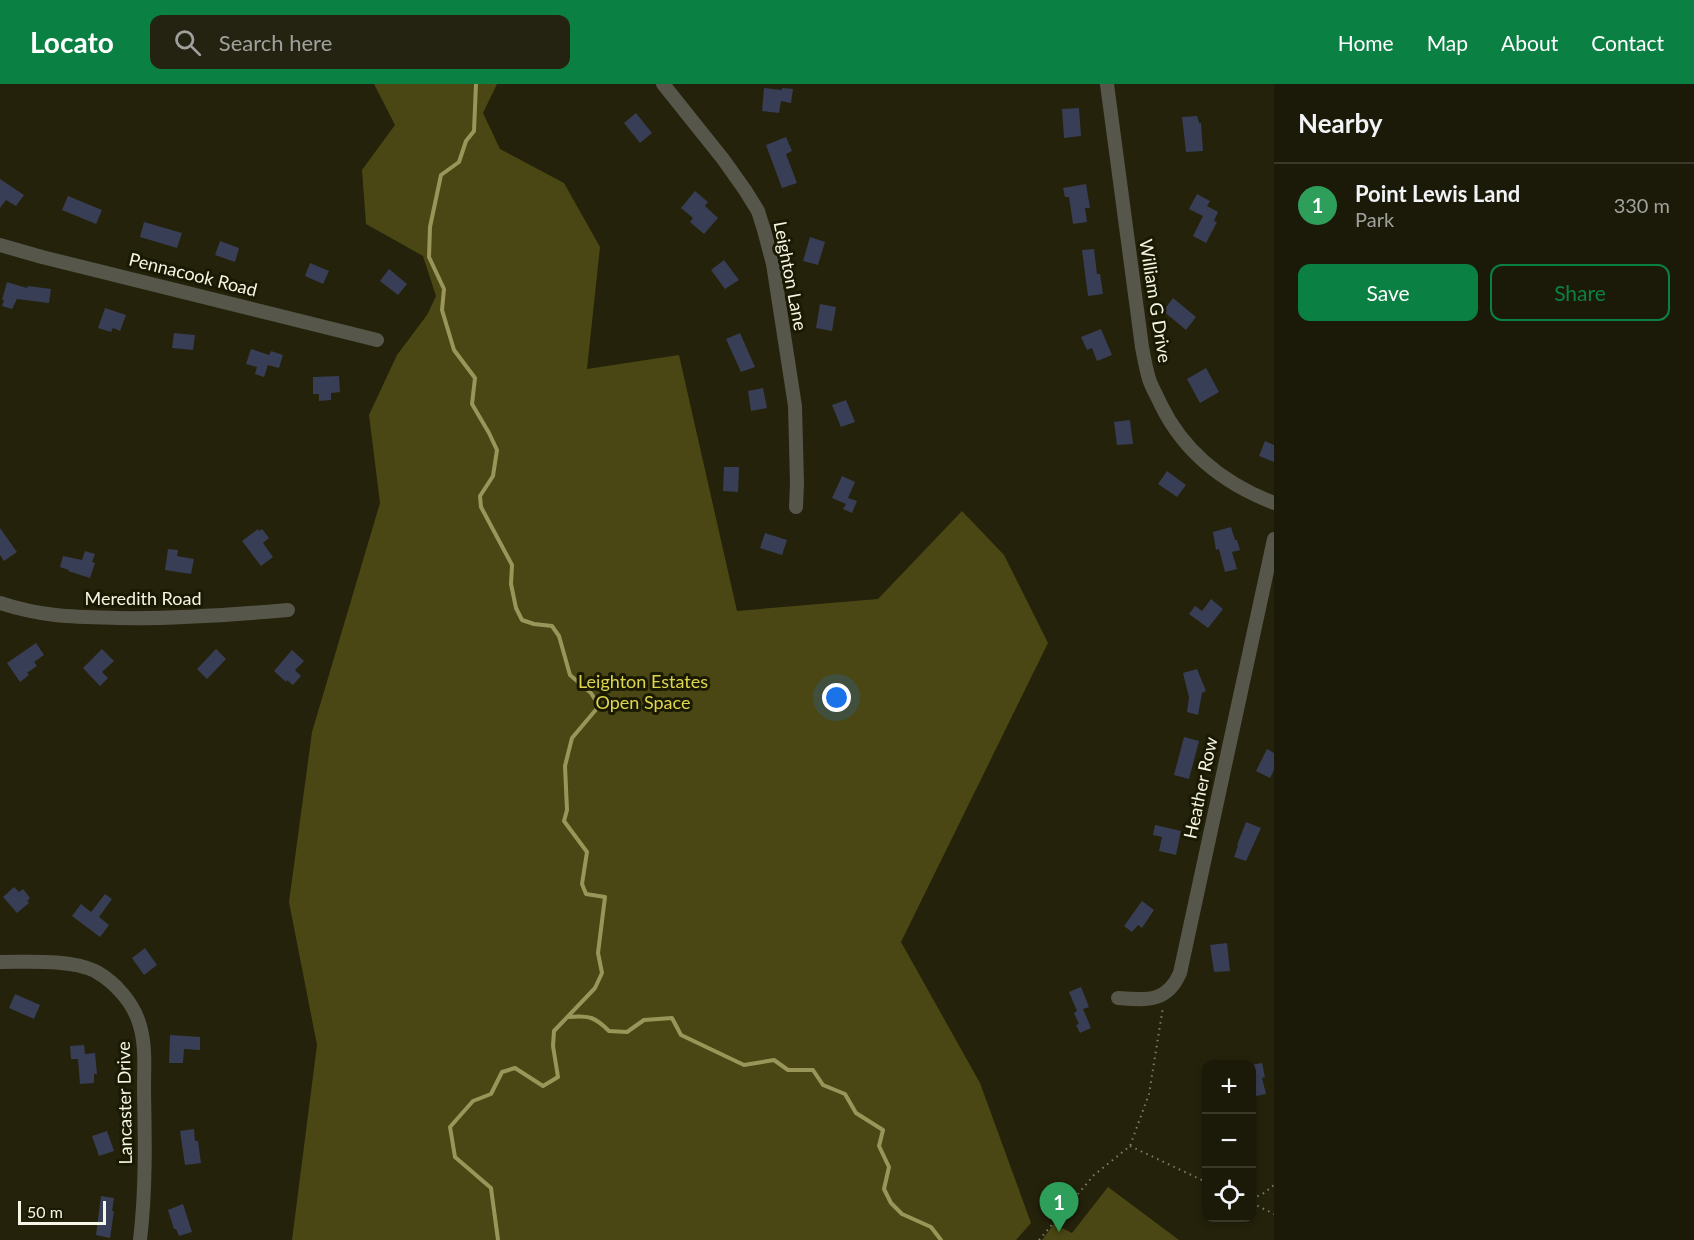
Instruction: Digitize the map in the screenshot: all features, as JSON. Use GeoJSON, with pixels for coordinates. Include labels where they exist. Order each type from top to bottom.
{"type":"FeatureCollection","features":[{"type":"Feature","properties":{"kind":"street","name":"Leighton Lane"},"geometry":{"type":"LineString","coordinates":[[663,84],[745,190],[758,211],[764,230],[773,264],[795,406],[796,507]]}},
{"type":"Feature","properties":{"kind":"street","name":"William G Drive"},"geometry":{"type":"LineString","coordinates":[[1107,84],[1142,347],[1150,381],[1169,422],[1194,453],[1226,480],[1274,503]]}},
{"type":"Feature","properties":{"kind":"street","name":"Pennacook Road"},"geometry":{"type":"LineString","coordinates":[[0,245],[377,340]]}},
{"type":"Feature","properties":{"kind":"street","name":"Heather Row"},"geometry":{"type":"LineString","coordinates":[[1165,993],[1176,982],[1180,973],[1274,538]]}},
{"type":"Feature","properties":{"kind":"street","name":"Meredith Road"},"geometry":{"type":"LineString","coordinates":[[0,603],[36,614],[63,617],[226,616],[288,610]]}},
{"type":"Feature","properties":{"kind":"street","name":"Lancaster Drive"},"geometry":{"type":"LineString","coordinates":[[0,962],[72,964],[86,967],[115,985],[136,1015],[143,1044],[146,1156],[140,1240]]}},
{"type":"Feature","properties":{"kind":"street"},"geometry":{"type":"LineString","coordinates":[[1118,998],[1150,1000],[1165,993]]}},
{"type":"Feature","properties":{"kind":"path"},"geometry":{"type":"LineString","coordinates":[[1039,1240],[1094,1175],[1130,1146],[1149,1094],[1165,993]]}},
{"type":"Feature","properties":{"kind":"path"},"geometry":{"type":"LineString","coordinates":[[1130,1146],[1202,1180]]}},
{"type":"Feature","properties":{"kind":"path"},"geometry":{"type":"LineString","coordinates":[[1256,1198],[1274,1185]]}},
{"type":"Feature","properties":{"kind":"path"},"geometry":{"type":"LineString","coordinates":[[1256,1204],[1274,1214]]}},
{"type":"Feature","properties":{"kind":"green space","name":"Leighton Estates Open Space"},"geometry":{"type":"Polygon","coordinates":[[[374,84],[497,84],[483,113],[500,149],[564,183],[600,247],[587,369],[679,355],[737,611],[878,599],[962,511],[1004,555],[1048,643],[901,942],[980,1083],[1031,1223],[1016,1240],[292,1240],[317,1045],[289,902],[312,732],[380,503],[369,415],[397,355],[427,315],[436,296],[423,256],[366,224],[362,170],[395,125],[374,84]]]}},
{"type":"Feature","properties":{"kind":"green space"},"geometry":{"type":"Polygon","coordinates":[[[1108,1187],[1179,1240],[1042,1240],[1054,1224],[1072,1233],[1108,1187]]]}},
{"type":"Feature","properties":{"kind":"building"},"geometry":{"type":"Polygon","coordinates":[[[764,88],[793,89],[791,103],[781,101],[779,113],[762,111],[764,88]]]}},
{"type":"Feature","properties":{"kind":"building"},"geometry":{"type":"Polygon","coordinates":[[[1079,108],[1081,136],[1064,138],[1062,109],[1079,108]]]}},
{"type":"Feature","properties":{"kind":"building"},"geometry":{"type":"Polygon","coordinates":[[[636,113],[652,133],[640,143],[624,123],[636,113]]]}},
{"type":"Feature","properties":{"kind":"building"},"geometry":{"type":"Polygon","coordinates":[[[1197,116],[1201,123],[1203,151],[1186,152],[1182,117],[1197,116]]]}},
{"type":"Feature","properties":{"kind":"building"},"geometry":{"type":"Polygon","coordinates":[[[786,137],[792,151],[786,154],[797,183],[782,188],[766,145],[786,137]]]}},
{"type":"Feature","properties":{"kind":"building"},"geometry":{"type":"Polygon","coordinates":[[[0,179],[24,195],[16,206],[6,200],[0,208],[0,179]]]}},
{"type":"Feature","properties":{"kind":"building"},"geometry":{"type":"Polygon","coordinates":[[[1086,184],[1090,208],[1085,208],[1087,222],[1073,224],[1069,197],[1065,197],[1063,188],[1086,184]]]}},
{"type":"Feature","properties":{"kind":"building"},"geometry":{"type":"Polygon","coordinates":[[[695,191],[708,202],[705,206],[718,218],[704,234],[690,222],[693,218],[681,208],[695,191]]]}},
{"type":"Feature","properties":{"kind":"building"},"geometry":{"type":"Polygon","coordinates":[[[1197,194],[1210,201],[1207,206],[1218,212],[1214,221],[1217,222],[1206,243],[1193,236],[1203,216],[1189,209],[1197,194]]]}},
{"type":"Feature","properties":{"kind":"building"},"geometry":{"type":"Polygon","coordinates":[[[68,196],[102,210],[96,224],[62,210],[68,196]]]}},
{"type":"Feature","properties":{"kind":"building"},"geometry":{"type":"Polygon","coordinates":[[[144,222],[182,233],[177,248],[140,237],[144,222]]]}},
{"type":"Feature","properties":{"kind":"building"},"geometry":{"type":"Polygon","coordinates":[[[810,237],[825,242],[818,265],[803,261],[810,237]]]}},
{"type":"Feature","properties":{"kind":"building"},"geometry":{"type":"Polygon","coordinates":[[[220,241],[239,248],[235,262],[215,255],[220,241]]]}},
{"type":"Feature","properties":{"kind":"building"},"geometry":{"type":"Polygon","coordinates":[[[1094,249],[1097,274],[1100,274],[1103,294],[1088,296],[1082,250],[1094,249]]]}},
{"type":"Feature","properties":{"kind":"building"},"geometry":{"type":"Polygon","coordinates":[[[724,260],[739,280],[725,289],[711,270],[724,260]]]}},
{"type":"Feature","properties":{"kind":"building"},"geometry":{"type":"Polygon","coordinates":[[[310,263],[329,271],[323,284],[305,276],[310,263]]]}},
{"type":"Feature","properties":{"kind":"building"},"geometry":{"type":"Polygon","coordinates":[[[389,269],[407,284],[398,295],[380,281],[389,269]]]}},
{"type":"Feature","properties":{"kind":"building"},"geometry":{"type":"Polygon","coordinates":[[[7,282],[27,288],[28,286],[51,289],[49,303],[17,299],[12,309],[2,306],[7,282]]]}},
{"type":"Feature","properties":{"kind":"building"},"geometry":{"type":"Polygon","coordinates":[[[1173,298],[1196,317],[1186,330],[1163,311],[1173,298]]]}},
{"type":"Feature","properties":{"kind":"building"},"geometry":{"type":"Polygon","coordinates":[[[820,304],[836,307],[832,331],[816,328],[820,304]]]}},
{"type":"Feature","properties":{"kind":"building"},"geometry":{"type":"Polygon","coordinates":[[[105,308],[126,315],[120,331],[113,328],[111,332],[98,328],[105,308]]]}},
{"type":"Feature","properties":{"kind":"building"},"geometry":{"type":"Polygon","coordinates":[[[1101,329],[1112,355],[1097,361],[1092,348],[1087,350],[1081,337],[1101,329]]]}},
{"type":"Feature","properties":{"kind":"building"},"geometry":{"type":"Polygon","coordinates":[[[174,333],[195,335],[193,350],[172,348],[174,333]]]}},
{"type":"Feature","properties":{"kind":"building"},"geometry":{"type":"Polygon","coordinates":[[[740,333],[755,367],[741,372],[726,339],[740,333]]]}},
{"type":"Feature","properties":{"kind":"building"},"geometry":{"type":"Polygon","coordinates":[[[251,349],[269,355],[271,351],[283,355],[279,368],[268,365],[264,377],[255,374],[257,367],[246,364],[251,349]]]}},
{"type":"Feature","properties":{"kind":"building"},"geometry":{"type":"Polygon","coordinates":[[[1206,368],[1219,392],[1200,403],[1187,379],[1206,368]]]}},
{"type":"Feature","properties":{"kind":"building"},"geometry":{"type":"Polygon","coordinates":[[[339,376],[340,392],[331,393],[331,400],[319,401],[319,394],[313,394],[313,377],[339,376]]]}},
{"type":"Feature","properties":{"kind":"building"},"geometry":{"type":"Polygon","coordinates":[[[763,388],[767,408],[751,411],[748,391],[763,388]]]}},
{"type":"Feature","properties":{"kind":"building"},"geometry":{"type":"Polygon","coordinates":[[[846,400],[855,422],[841,427],[832,405],[846,400]]]}},
{"type":"Feature","properties":{"kind":"building"},"geometry":{"type":"Polygon","coordinates":[[[1130,420],[1133,444],[1117,445],[1114,422],[1130,420]]]}},
{"type":"Feature","properties":{"kind":"building"},"geometry":{"type":"Polygon","coordinates":[[[1265,441],[1274,445],[1274,462],[1259,456],[1265,441]]]}},
{"type":"Feature","properties":{"kind":"building"},"geometry":{"type":"Polygon","coordinates":[[[724,467],[739,467],[738,492],[723,491],[724,467]]]}},
{"type":"Feature","properties":{"kind":"building"},"geometry":{"type":"Polygon","coordinates":[[[1167,471],[1186,485],[1177,497],[1158,484],[1167,471]]]}},
{"type":"Feature","properties":{"kind":"building"},"geometry":{"type":"Polygon","coordinates":[[[842,476],[855,482],[848,498],[857,501],[852,513],[843,509],[846,504],[832,498],[842,476]]]}},
{"type":"Feature","properties":{"kind":"building"},"geometry":{"type":"Polygon","coordinates":[[[1231,527],[1240,550],[1232,552],[1237,569],[1225,572],[1219,549],[1216,550],[1213,532],[1231,527]]]}},
{"type":"Feature","properties":{"kind":"building"},"geometry":{"type":"Polygon","coordinates":[[[0,528],[17,552],[4,561],[0,555],[0,528]]]}},
{"type":"Feature","properties":{"kind":"building"},"geometry":{"type":"Polygon","coordinates":[[[258,529],[259,531],[262,529],[269,538],[263,543],[273,557],[261,566],[242,541],[258,529]]]}},
{"type":"Feature","properties":{"kind":"building"},"geometry":{"type":"Polygon","coordinates":[[[765,533],[787,540],[782,555],[760,548],[765,533]]]}},
{"type":"Feature","properties":{"kind":"building"},"geometry":{"type":"Polygon","coordinates":[[[168,549],[178,550],[177,556],[194,559],[191,574],[165,570],[168,549]]]}},
{"type":"Feature","properties":{"kind":"building"},"geometry":{"type":"Polygon","coordinates":[[[85,551],[95,554],[92,562],[95,563],[90,578],[60,567],[63,556],[82,560],[85,551]]]}},
{"type":"Feature","properties":{"kind":"building"},"geometry":{"type":"Polygon","coordinates":[[[1211,599],[1223,609],[1208,628],[1189,614],[1195,606],[1202,611],[1211,599]]]}},
{"type":"Feature","properties":{"kind":"building"},"geometry":{"type":"Polygon","coordinates":[[[36,643],[44,655],[34,662],[37,666],[20,682],[7,663],[36,643]]]}},
{"type":"Feature","properties":{"kind":"building"},"geometry":{"type":"Polygon","coordinates":[[[102,649],[114,661],[102,672],[108,678],[100,686],[83,668],[102,649]]]}},
{"type":"Feature","properties":{"kind":"building"},"geometry":{"type":"Polygon","coordinates":[[[216,649],[226,659],[207,679],[197,669],[216,649]]]}},
{"type":"Feature","properties":{"kind":"building"},"geometry":{"type":"Polygon","coordinates":[[[292,650],[304,661],[295,670],[301,676],[293,685],[274,671],[292,650]]]}},
{"type":"Feature","properties":{"kind":"building"},"geometry":{"type":"Polygon","coordinates":[[[1197,669],[1206,691],[1202,693],[1198,715],[1187,712],[1189,697],[1183,673],[1197,669]]]}},
{"type":"Feature","properties":{"kind":"building"},"geometry":{"type":"Polygon","coordinates":[[[1184,737],[1199,741],[1189,779],[1174,775],[1184,737]]]}},
{"type":"Feature","properties":{"kind":"building"},"geometry":{"type":"Polygon","coordinates":[[[1267,749],[1274,753],[1274,770],[1270,778],[1256,771],[1267,749]]]}},
{"type":"Feature","properties":{"kind":"building"},"geometry":{"type":"Polygon","coordinates":[[[1246,822],[1261,828],[1246,861],[1234,857],[1246,822]]]}},
{"type":"Feature","properties":{"kind":"building"},"geometry":{"type":"Polygon","coordinates":[[[1155,825],[1181,831],[1176,855],[1159,851],[1162,837],[1153,835],[1155,825]]]}},
{"type":"Feature","properties":{"kind":"building"},"geometry":{"type":"Polygon","coordinates":[[[14,887],[19,892],[23,889],[30,898],[27,901],[29,903],[17,913],[3,897],[14,887]]]}},
{"type":"Feature","properties":{"kind":"building"},"geometry":{"type":"Polygon","coordinates":[[[105,894],[112,899],[99,917],[109,925],[100,937],[72,916],[81,904],[91,912],[105,894]]]}},
{"type":"Feature","properties":{"kind":"building"},"geometry":{"type":"Polygon","coordinates":[[[1142,901],[1154,910],[1142,928],[1138,925],[1132,932],[1124,926],[1142,901]]]}},
{"type":"Feature","properties":{"kind":"building"},"geometry":{"type":"Polygon","coordinates":[[[1227,943],[1230,971],[1214,972],[1210,945],[1227,943]]]}},
{"type":"Feature","properties":{"kind":"building"},"geometry":{"type":"Polygon","coordinates":[[[145,948],[157,965],[144,975],[132,958],[145,948]]]}},
{"type":"Feature","properties":{"kind":"building"},"geometry":{"type":"Polygon","coordinates":[[[1081,987],[1089,1007],[1083,1009],[1091,1028],[1080,1033],[1074,1013],[1077,1011],[1069,992],[1081,987]]]}},
{"type":"Feature","properties":{"kind":"building"},"geometry":{"type":"Polygon","coordinates":[[[15,994],[40,1005],[34,1019],[9,1008],[15,994]]]}},
{"type":"Feature","properties":{"kind":"building"},"geometry":{"type":"Polygon","coordinates":[[[170,1035],[200,1037],[200,1050],[184,1049],[183,1063],[169,1063],[170,1035]]]}},
{"type":"Feature","properties":{"kind":"building"},"geometry":{"type":"Polygon","coordinates":[[[84,1045],[85,1054],[95,1053],[97,1074],[94,1074],[94,1083],[80,1084],[78,1059],[71,1059],[70,1046],[84,1045]]]}},
{"type":"Feature","properties":{"kind":"building"},"geometry":{"type":"Polygon","coordinates":[[[1262,1063],[1265,1077],[1262,1078],[1266,1094],[1256,1096],[1256,1064],[1262,1063]]]}},
{"type":"Feature","properties":{"kind":"building"},"geometry":{"type":"Polygon","coordinates":[[[194,1129],[201,1163],[185,1165],[180,1131],[194,1129]]]}},
{"type":"Feature","properties":{"kind":"building"},"geometry":{"type":"Polygon","coordinates":[[[107,1131],[114,1151],[99,1156],[92,1136],[107,1131]]]}},
{"type":"Feature","properties":{"kind":"building"},"geometry":{"type":"Polygon","coordinates":[[[101,1196],[114,1198],[110,1238],[96,1235],[101,1196]]]}},
{"type":"Feature","properties":{"kind":"building"},"geometry":{"type":"Polygon","coordinates":[[[183,1204],[192,1232],[179,1236],[174,1229],[168,1210],[183,1204]]]}},
{"type":"Feature","properties":{"kind":"waterway"},"geometry":{"type":"LineString","coordinates":[[476,84],[474,131],[466,141],[459,162],[441,175],[430,227],[429,257],[444,289],[442,310],[454,350],[475,378],[472,404],[497,450],[493,476],[480,496],[481,507],[512,565],[511,584],[516,608],[522,620],[552,626],[559,636],[570,675],[591,693],[599,706],[572,738],[565,766],[567,810],[564,821],[587,852],[582,884],[586,894],[605,897],[598,953],[602,973],[595,988],[554,1031],[553,1046],[558,1077],[543,1086],[515,1068],[502,1072],[491,1094],[473,1101],[450,1127],[455,1157],[491,1188],[498,1240]]}},
{"type":"Feature","properties":{"kind":"waterway"},"geometry":{"type":"LineString","coordinates":[[568,1017],[591,1018],[609,1031],[627,1032],[644,1020],[672,1018],[681,1035],[744,1065],[774,1060],[788,1070],[813,1070],[823,1085],[845,1094],[856,1113],[883,1130],[879,1146],[889,1167],[884,1189],[891,1203],[902,1214],[931,1227],[941,1240]]}},
{"type":"Feature","properties":{"kind":"place","name":"Point Lewis Land"},"geometry":{"type":"Point","coordinates":[1059,1232]}}]}
